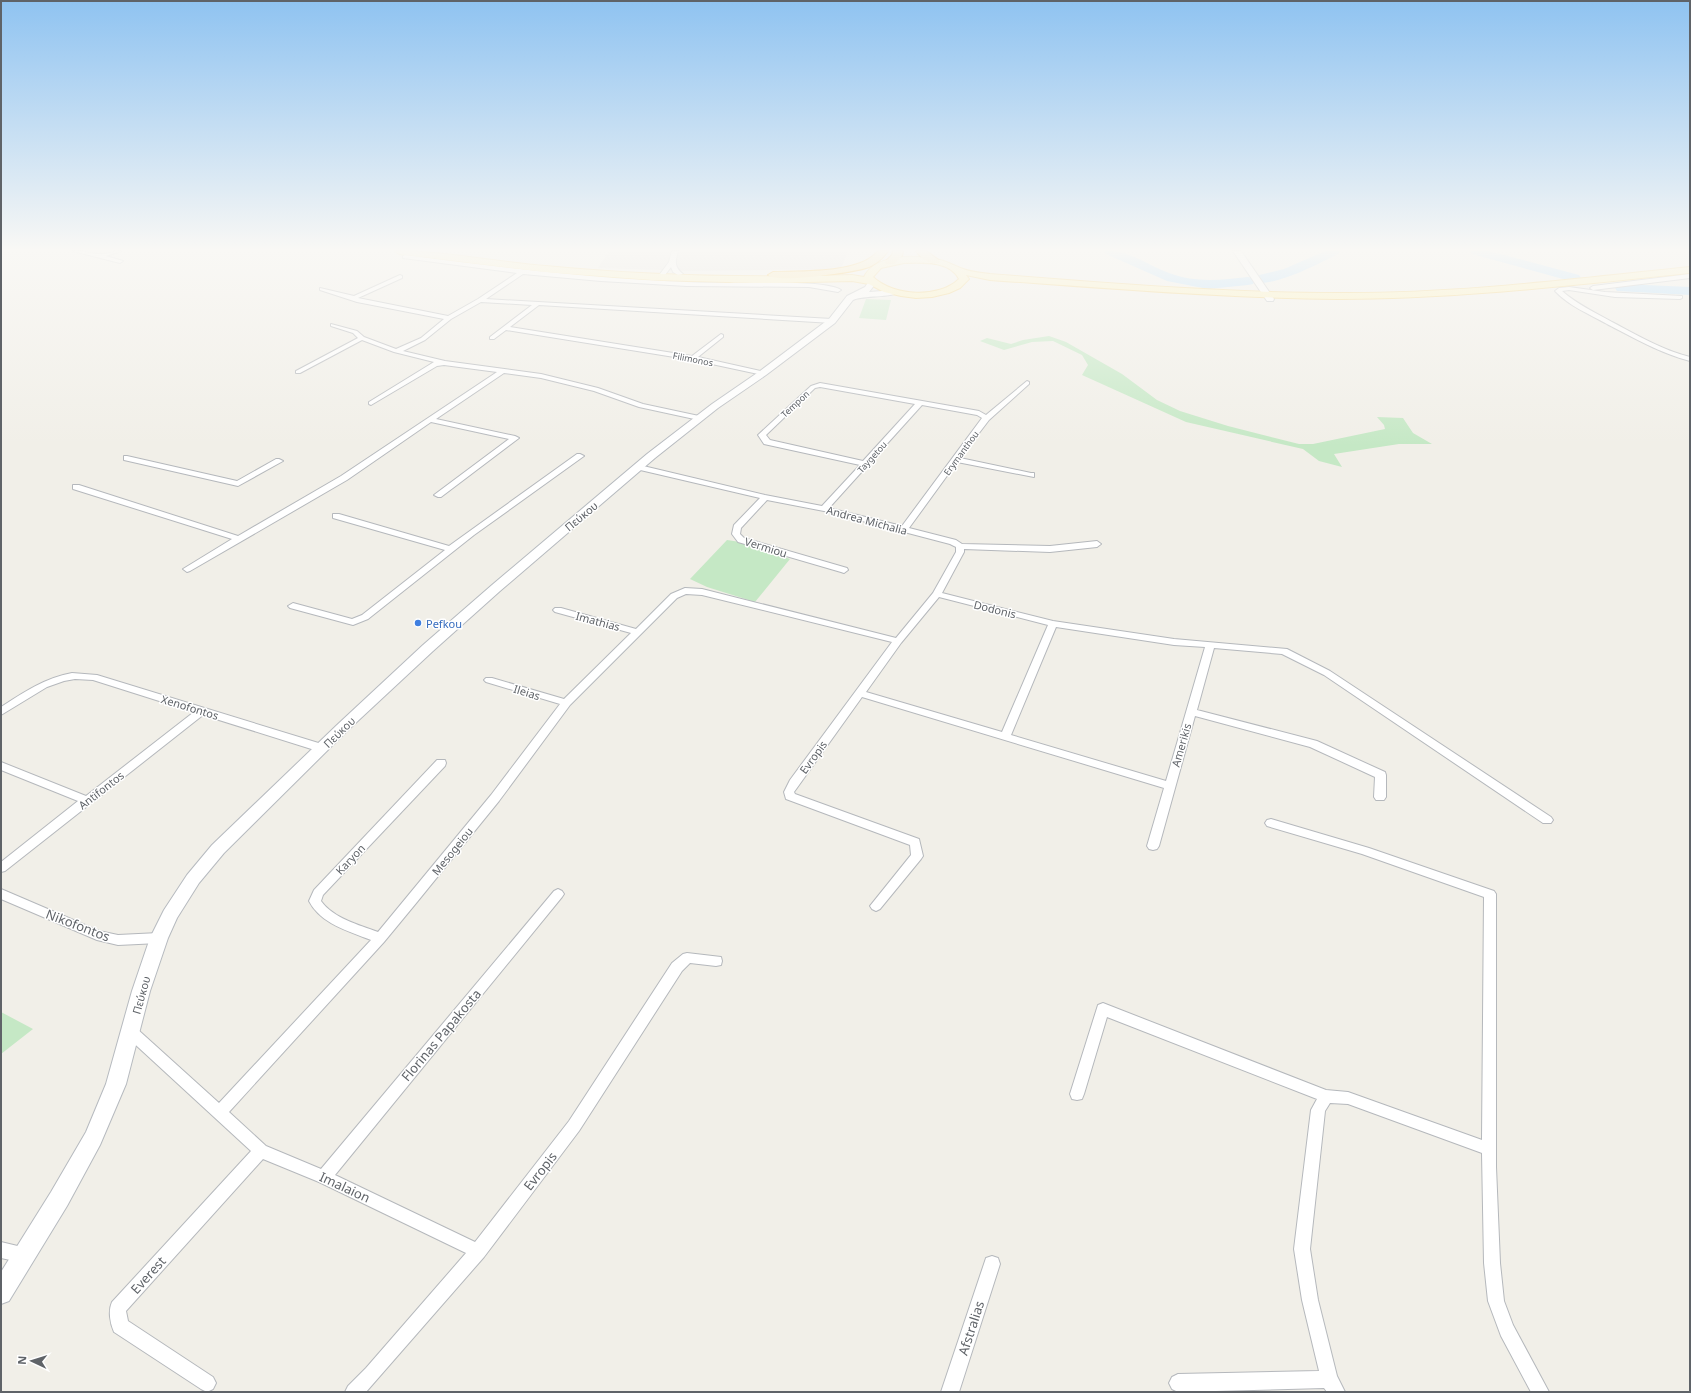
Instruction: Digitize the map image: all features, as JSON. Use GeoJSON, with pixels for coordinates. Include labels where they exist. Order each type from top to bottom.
{"type":"FeatureCollection","features":[{"type":"Feature","properties":{"kind":"main road","name":"Πεύκου"},"geometry":{"type":"LineString","coordinates":[[1,1293],[59,1199],[93,1138],[116,1084],[141,991],[159,938],[170,915],[184,892],[218,849],[321,748],[428,648],[496,588],[699,418],[763,374],[832,321],[836,316]]}},
{"type":"Feature","properties":{"kind":"street"},"geometry":{"type":"LineString","coordinates":[[439,316],[449,318]]}},
{"type":"Feature","properties":{"kind":"street"},"geometry":{"type":"LineString","coordinates":[[396,351],[406,348],[423,339],[452,316]]}},
{"type":"Feature","properties":{"kind":"street"},"geometry":{"type":"LineString","coordinates":[[492,338],[521,316]]}},
{"type":"Feature","properties":{"kind":"street"},"geometry":{"type":"LineString","coordinates":[[750,316],[832,321]]}},
{"type":"Feature","properties":{"kind":"street"},"geometry":{"type":"LineString","coordinates":[[1595,316],[1659,349],[1690,358]]}},
{"type":"Feature","properties":{"kind":"street"},"geometry":{"type":"LineString","coordinates":[[333,325],[355,332],[362,338],[396,351],[444,363],[536,375],[596,389],[641,406],[699,418]]}},
{"type":"Feature","properties":{"kind":"street","name":"Filimonos"},"geometry":{"type":"LineString","coordinates":[[505,328],[693,358],[763,374]]}},
{"type":"Feature","properties":{"kind":"street"},"geometry":{"type":"LineString","coordinates":[[693,358],[721,336]]}},
{"type":"Feature","properties":{"kind":"street"},"geometry":{"type":"LineString","coordinates":[[298,372],[362,338]]}},
{"type":"Feature","properties":{"kind":"street"},"geometry":{"type":"LineString","coordinates":[[371,403],[435,364],[444,363]]}},
{"type":"Feature","properties":{"kind":"street"},"geometry":{"type":"LineString","coordinates":[[187,569],[344,478],[504,370]]}},
{"type":"Feature","properties":{"kind":"street","name":"Erymanthou"},"geometry":{"type":"LineString","coordinates":[[903,530],[986,418],[1027,383]]}},
{"type":"Feature","properties":{"kind":"street","name":"Tempon"},"geometry":{"type":"LineString","coordinates":[[865,464],[767,442],[762,435],[813,387],[820,386],[979,413],[986,418]]}},
{"type":"Feature","properties":{"kind":"street","name":"Taygetou"},"geometry":{"type":"LineString","coordinates":[[824,509],[919,404]]}},
{"type":"Feature","properties":{"kind":"street"},"geometry":{"type":"LineString","coordinates":[[430,420],[515,438],[438,495]]}},
{"type":"Feature","properties":{"kind":"street"},"geometry":{"type":"LineString","coordinates":[[293,606],[352,622],[365,617],[451,549],[580,456]]}},
{"type":"Feature","properties":{"kind":"street"},"geometry":{"type":"LineString","coordinates":[[127,458],[238,484],[279,461]]}},
{"type":"Feature","properties":{"kind":"street"},"geometry":{"type":"LineString","coordinates":[[956,460],[1031,475]]}},
{"type":"Feature","properties":{"kind":"street","name":"Andrea Michalia"},"geometry":{"type":"LineString","coordinates":[[639,467],[824,509],[953,542],[960,546],[1050,549],[1097,544]]}},
{"type":"Feature","properties":{"kind":"street"},"geometry":{"type":"LineString","coordinates":[[76,487],[239,539]]}},
{"type":"Feature","properties":{"kind":"street","name":"Vermiou"},"geometry":{"type":"LineString","coordinates":[[766,497],[737,527],[736,534],[741,540],[844,570]]}},
{"type":"Feature","properties":{"kind":"street"},"geometry":{"type":"LineString","coordinates":[[336,516],[451,549]]}},
{"type":"Feature","properties":{"kind":"street","name":"Evropis"},"geometry":{"type":"LineString","coordinates":[[876,906],[917,856],[915,842],[790,796],[789,792],[794,783],[898,641],[936,594],[960,552],[960,546]]}},
{"type":"Feature","properties":{"kind":"street","name":"Mesogeiou"},"geometry":{"type":"LineString","coordinates":[[220,1112],[380,938],[495,798],[566,703],[674,596],[685,591],[702,592],[898,641]]}},
{"type":"Feature","properties":{"kind":"street","name":"Dodonis"},"geometry":{"type":"LineString","coordinates":[[936,594],[1053,624],[1174,642],[1284,652],[1327,674],[1547,820]]}},
{"type":"Feature","properties":{"kind":"street","name":"Imathias"},"geometry":{"type":"LineString","coordinates":[[558,610],[638,632]]}},
{"type":"Feature","properties":{"kind":"street"},"geometry":{"type":"LineString","coordinates":[[1005,737],[1053,624]]}},
{"type":"Feature","properties":{"kind":"street","name":"Amerikis"},"geometry":{"type":"LineString","coordinates":[[1153,846],[1210,645]]}},
{"type":"Feature","properties":{"kind":"street","name":"Xenofontos"},"geometry":{"type":"LineString","coordinates":[[1,712],[39,687],[58,678],[74,676],[94,677],[321,748]]}},
{"type":"Feature","properties":{"kind":"street","name":"Ileias"},"geometry":{"type":"LineString","coordinates":[[489,680],[566,703]]}},
{"type":"Feature","properties":{"kind":"street"},"geometry":{"type":"LineString","coordinates":[[860,693],[1170,786]]}},
{"type":"Feature","properties":{"kind":"street","name":"Antifontos"},"geometry":{"type":"LineString","coordinates":[[1,868],[202,711]]}},
{"type":"Feature","properties":{"kind":"street"},"geometry":{"type":"LineString","coordinates":[[1191,712],[1320,747],[1381,775],[1380,797]]}},
{"type":"Feature","properties":{"kind":"street","name":"Karyon"},"geometry":{"type":"LineString","coordinates":[[380,938],[331,917],[318,908],[315,901],[318,893],[441,763]]}},
{"type":"Feature","properties":{"kind":"street"},"geometry":{"type":"LineString","coordinates":[[1,766],[88,800]]}},
{"type":"Feature","properties":{"kind":"street"},"geometry":{"type":"LineString","coordinates":[[1271,823],[1365,851],[1490,894],[1489,1149],[1492,1255],[1496,1301],[1506,1330],[1540,1392]]}},
{"type":"Feature","properties":{"kind":"street","name":"Nikofontos"},"geometry":{"type":"LineString","coordinates":[[1,894],[97,935],[118,940],[159,938]]}},
{"type":"Feature","properties":{"kind":"street","name":"Florinas Papakosta"},"geometry":{"type":"LineString","coordinates":[[324,1177],[558,894]]}},
{"type":"Feature","properties":{"kind":"street","name":"Evropis"},"geometry":{"type":"LineString","coordinates":[[354,1392],[372,1374],[478,1251],[574,1126],[677,967],[687,958],[716,961]]}},
{"type":"Feature","properties":{"kind":"street"},"geometry":{"type":"LineString","coordinates":[[1077,1094],[1103,1009],[1326,1096],[1348,1098],[1489,1149]]}},
{"type":"Feature","properties":{"kind":"street","name":"Imalaion"},"geometry":{"type":"LineString","coordinates":[[131,1032],[261,1151],[324,1177],[478,1251]]}},
{"type":"Feature","properties":{"kind":"street"},"geometry":{"type":"LineString","coordinates":[[1178,1383],[1332,1386],[1310,1300],[1302,1249],[1318,1110],[1326,1096]]}},
{"type":"Feature","properties":{"kind":"street","name":"Everest"},"geometry":{"type":"LineString","coordinates":[[207,1383],[120,1326],[118,1308],[261,1151]]}},
{"type":"Feature","properties":{"kind":"street"},"geometry":{"type":"LineString","coordinates":[[1,1250],[24,1255]]}},
{"type":"Feature","properties":{"kind":"street","name":"Afstralias"},"geometry":{"type":"LineString","coordinates":[[950,1392],[992,1264]]}},
{"type":"Feature","properties":{"kind":"green space"},"geometry":{"type":"Polygon","coordinates":[[[860,316],[887,316],[886,320],[859,318],[860,316]]]}},
{"type":"Feature","properties":{"kind":"green space"},"geometry":{"type":"Polygon","coordinates":[[[1049,336],[1066,342],[1122,374],[1157,400],[1180,411],[1228,426],[1299,444],[1313,444],[1385,429],[1384,425],[1377,417],[1403,418],[1413,433],[1432,444],[1399,444],[1334,454],[1342,467],[1319,461],[1303,449],[1186,422],[1082,375],[1088,365],[1082,355],[1053,341],[1032,342],[1004,350],[980,341],[987,338],[1011,344],[1023,340],[1049,336]]]}},
{"type":"Feature","properties":{"kind":"green space"},"geometry":{"type":"Polygon","coordinates":[[[727,540],[747,543],[790,559],[755,602],[707,587],[690,579],[727,540]]]}},
{"type":"Feature","properties":{"kind":"green space"},"geometry":{"type":"Polygon","coordinates":[[[1,1012],[33,1029],[1,1054],[1,1012]]]}},
{"type":"Feature","properties":{"kind":"place","name":"Pefkou"},"geometry":{"type":"Point","coordinates":[418,623]}}]}
